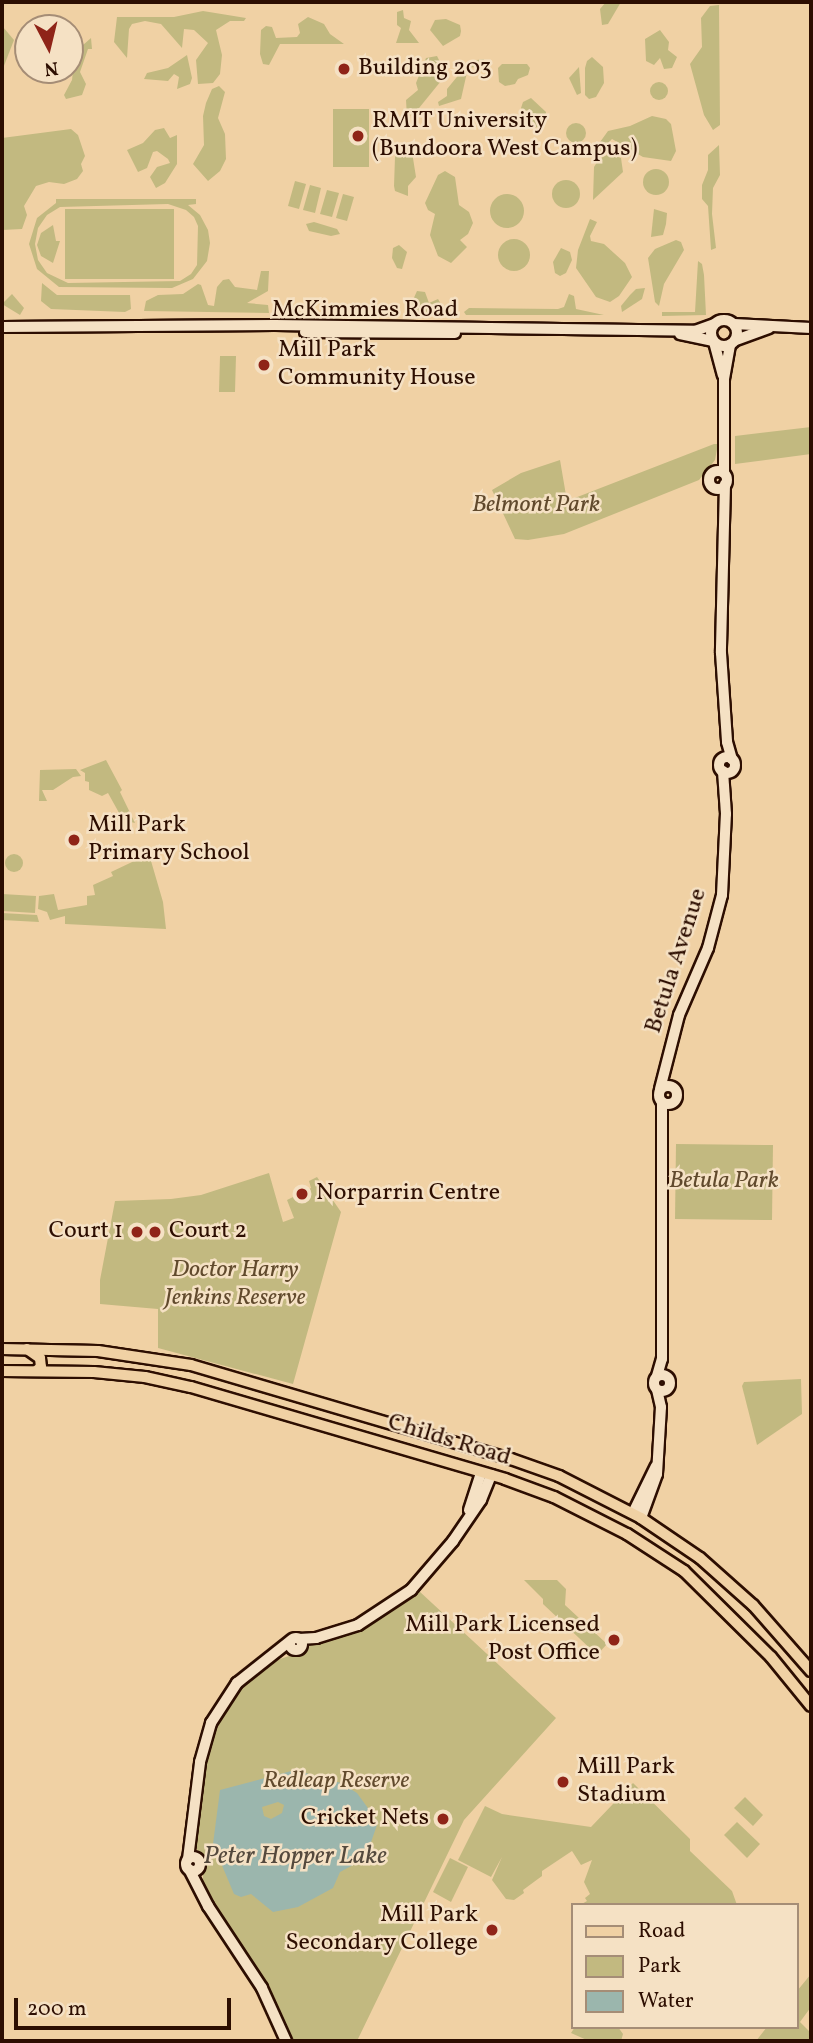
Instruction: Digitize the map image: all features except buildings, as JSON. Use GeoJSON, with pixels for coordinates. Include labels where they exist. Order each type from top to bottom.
{"type":"FeatureCollection","features":[{"type":"Feature","properties":{"kind":"main road"},"geometry":{"type":"LineString","coordinates":[[27,1349],[40,1358],[41,1367],[46,1371],[51,1349]]}},
{"type":"Feature","properties":{"kind":"main road","name":"Childs Road"},"geometry":{"type":"LineString","coordinates":[[3,1350],[51,1349],[141,1355],[191,1365],[493,1453],[559,1476],[637,1515],[700,1558],[740,1592],[811,1671]]}},
{"type":"Feature","properties":{"kind":"main road","name":"Childs Road"},"geometry":{"type":"LineString","coordinates":[[2,1371],[145,1377],[191,1387],[486,1474],[554,1497],[627,1534],[693,1578],[771,1657],[811,1706]]}},
{"type":"Feature","properties":{"kind":"main road"},"geometry":{"type":"LineString","coordinates":[[486,1474],[493,1453]]}},
{"type":"Feature","properties":{"kind":"main road"},"geometry":{"type":"LineString","coordinates":[[627,1534],[637,1515]]}},
{"type":"Feature","properties":{"kind":"street"},"geometry":{"type":"LineString","coordinates":[[724,379],[711,332],[714,324],[724,320],[734,324],[769,328],[811,328]]}},
{"type":"Feature","properties":{"kind":"street","name":"McKimmies Road"},"geometry":{"type":"LineString","coordinates":[[2,327],[219,328],[386,334],[511,329],[698,331],[714,324]]}},
{"type":"Feature","properties":{"kind":"street"},"geometry":{"type":"LineString","coordinates":[[718,473],[709,482],[720,486],[718,473],[722,448],[724,379],[737,332],[734,324]]}},
{"type":"Feature","properties":{"kind":"street"},"geometry":{"type":"LineString","coordinates":[[714,342],[722,346],[769,328]]}},
{"type":"Feature","properties":{"kind":"street","name":"McKimmies Road"},"geometry":{"type":"LineString","coordinates":[[666,330],[714,342]]}},
{"type":"Feature","properties":{"kind":"street","name":"Betula Avenue"},"geometry":{"type":"LineString","coordinates":[[666,1103],[659,1097],[660,1089],[679,1016],[708,948],[719,909],[725,872],[727,771],[735,764],[727,759],[721,653],[720,486]]}},
{"type":"Feature","properties":{"kind":"street","name":"Betula Avenue"},"geometry":{"type":"LineString","coordinates":[[666,1103],[677,1096],[668,1059]]}},
{"type":"Feature","properties":{"kind":"street"},"geometry":{"type":"LineString","coordinates":[[660,1089],[673,1087]]}},
{"type":"Feature","properties":{"kind":"street","name":"Betula Avenue"},"geometry":{"type":"LineString","coordinates":[[662,1376],[666,1103]]}},
{"type":"Feature","properties":{"kind":"street"},"geometry":{"type":"LineString","coordinates":[[637,1515],[656,1484],[662,1390],[671,1383],[662,1376],[654,1383],[662,1390]]}},
{"type":"Feature","properties":{"kind":"street"},"geometry":{"type":"LineString","coordinates":[[286,2041],[262,1988],[204,1898],[193,1863],[192,1839],[203,1748],[211,1723],[237,1683],[267,1658],[296,1644],[358,1625],[399,1600],[440,1560],[481,1500],[486,1474]]}},
{"type":"Feature","properties":{"kind":"green space"},"geometry":{"type":"Polygon","coordinates":[[[606,2],[621,2],[608,24],[602,25],[600,9],[606,2]]]}},
{"type":"Feature","properties":{"kind":"green space"},"geometry":{"type":"Polygon","coordinates":[[[719,5],[720,125],[713,130],[704,115],[690,64],[702,47],[701,18],[710,6],[719,5]]]}},
{"type":"Feature","properties":{"kind":"green space"},"geometry":{"type":"Polygon","coordinates":[[[403,10],[404,18],[411,21],[409,30],[419,43],[396,43],[401,28],[397,25],[397,12],[403,10]]]}},
{"type":"Feature","properties":{"kind":"green space"},"geometry":{"type":"Polygon","coordinates":[[[203,11],[246,18],[244,21],[230,21],[216,30],[222,55],[220,74],[213,83],[198,84],[196,60],[208,43],[194,30],[184,29],[182,48],[161,24],[145,21],[132,24],[129,29],[127,58],[114,42],[117,17],[174,17],[203,11]]]}},
{"type":"Feature","properties":{"kind":"green space"},"geometry":{"type":"Polygon","coordinates":[[[308,17],[324,24],[330,34],[344,44],[280,44],[269,65],[263,64],[260,54],[261,30],[266,26],[272,27],[276,38],[297,37],[300,33],[298,24],[308,17]]]}},
{"type":"Feature","properties":{"kind":"green space"},"geometry":{"type":"Polygon","coordinates":[[[446,19],[460,25],[461,31],[460,36],[443,46],[430,30],[435,20],[446,19]]]}},
{"type":"Feature","properties":{"kind":"green space"},"geometry":{"type":"Polygon","coordinates":[[[2,27],[14,40],[2,71],[2,27]]]}},
{"type":"Feature","properties":{"kind":"green space"},"geometry":{"type":"Polygon","coordinates":[[[660,30],[669,42],[668,50],[677,57],[672,68],[664,69],[660,58],[654,65],[646,61],[645,39],[660,30]]]}},
{"type":"Feature","properties":{"kind":"green space"},"geometry":{"type":"Polygon","coordinates":[[[91,38],[92,49],[88,49],[84,60],[84,44],[91,38]]]}},
{"type":"Feature","properties":{"kind":"green space"},"geometry":{"type":"Polygon","coordinates":[[[187,55],[192,78],[190,84],[177,89],[179,77],[174,74],[168,81],[144,79],[147,73],[168,68],[187,55]]]}},
{"type":"Feature","properties":{"kind":"green space"},"geometry":{"type":"Polygon","coordinates":[[[437,56],[445,72],[441,81],[415,113],[407,117],[406,100],[418,90],[416,83],[426,58],[437,56]]]}},
{"type":"Feature","properties":{"kind":"green space"},"geometry":{"type":"Polygon","coordinates":[[[592,57],[603,67],[604,83],[596,97],[589,99],[585,95],[585,68],[592,57]]]}},
{"type":"Feature","properties":{"kind":"green space"},"geometry":{"type":"Polygon","coordinates":[[[484,59],[482,66],[468,68],[461,99],[439,106],[438,102],[447,96],[447,89],[470,61],[484,59]]]}},
{"type":"Feature","properties":{"kind":"green space"},"geometry":{"type":"Polygon","coordinates":[[[502,64],[527,64],[530,68],[528,75],[518,79],[515,84],[505,86],[499,82],[498,68],[502,64]]]}},
{"type":"Feature","properties":{"kind":"green space"},"geometry":{"type":"Polygon","coordinates":[[[579,67],[581,93],[577,95],[569,78],[579,67]]]}},
{"type":"Feature","properties":{"kind":"green space"},"geometry":{"type":"Polygon","coordinates":[[[84,80],[86,84],[82,95],[66,99],[64,95],[70,84],[84,84],[84,80]]]}},
{"type":"Feature","properties":{"kind":"green space"},"geometry":{"type":"Polygon","coordinates":[[[655,82],[663,82],[668,91],[666,98],[655,100],[650,95],[650,87],[655,82]]]}},
{"type":"Feature","properties":{"kind":"green space"},"geometry":{"type":"Polygon","coordinates":[[[219,86],[225,92],[218,118],[225,134],[226,159],[220,171],[208,181],[193,164],[204,145],[203,116],[206,103],[212,89],[219,86]]]}},
{"type":"Feature","properties":{"kind":"green space"},"geometry":{"type":"Polygon","coordinates":[[[531,98],[546,112],[544,126],[531,128],[526,122],[521,108],[523,102],[531,98]]]}},
{"type":"Feature","properties":{"kind":"green space"},"geometry":{"type":"Polygon","coordinates":[[[333,109],[369,109],[369,167],[333,167],[333,109]]]}},
{"type":"Feature","properties":{"kind":"green space"},"geometry":{"type":"Polygon","coordinates":[[[652,116],[666,119],[671,124],[676,151],[671,161],[643,157],[612,139],[595,157],[590,156],[608,131],[630,126],[652,116]]]}},
{"type":"Feature","properties":{"kind":"green space"},"geometry":{"type":"Polygon","coordinates":[[[576,123],[583,126],[586,133],[583,140],[576,143],[569,140],[566,133],[569,126],[576,123]]]}},
{"type":"Feature","properties":{"kind":"green space"},"geometry":{"type":"Polygon","coordinates":[[[164,128],[170,138],[177,135],[177,164],[165,183],[156,188],[150,177],[157,167],[170,163],[168,159],[157,151],[153,152],[147,168],[138,172],[127,150],[143,143],[155,130],[164,128]]]}},
{"type":"Feature","properties":{"kind":"green space"},"geometry":{"type":"Polygon","coordinates":[[[71,129],[78,135],[85,156],[81,164],[83,171],[77,179],[64,184],[49,182],[36,186],[24,206],[27,215],[22,229],[2,230],[2,138],[71,129]]]}},
{"type":"Feature","properties":{"kind":"green space"},"geometry":{"type":"Polygon","coordinates":[[[719,145],[720,175],[713,188],[712,214],[716,248],[711,250],[708,206],[702,199],[702,185],[708,170],[708,155],[719,145]]]}},
{"type":"Feature","properties":{"kind":"green space"},"geometry":{"type":"Polygon","coordinates":[[[405,146],[412,152],[416,177],[408,186],[408,196],[395,191],[394,186],[395,157],[399,148],[405,146]]]}},
{"type":"Feature","properties":{"kind":"green space"},"geometry":{"type":"Polygon","coordinates":[[[609,154],[621,158],[623,172],[593,200],[594,167],[599,159],[609,154]]]}},
{"type":"Feature","properties":{"kind":"green space"},"geometry":{"type":"Polygon","coordinates":[[[656,169],[665,173],[669,182],[665,191],[656,195],[647,191],[643,182],[647,173],[656,169]]]}},
{"type":"Feature","properties":{"kind":"green space"},"geometry":{"type":"Polygon","coordinates":[[[445,171],[455,177],[459,205],[469,212],[473,223],[468,234],[460,240],[467,247],[451,263],[438,256],[430,235],[435,214],[428,210],[425,203],[438,175],[445,171]]]}},
{"type":"Feature","properties":{"kind":"green space"},"geometry":{"type":"Polygon","coordinates":[[[566,180],[576,184],[580,194],[576,204],[566,208],[556,204],[552,194],[556,184],[566,180]]]}},
{"type":"Feature","properties":{"kind":"green space"},"geometry":{"type":"Polygon","coordinates":[[[295,181],[306,184],[299,209],[288,206],[295,181]]]}},
{"type":"Feature","properties":{"kind":"green space"},"geometry":{"type":"Polygon","coordinates":[[[310,185],[321,188],[315,213],[303,210],[310,185]]]}},
{"type":"Feature","properties":{"kind":"green space"},"geometry":{"type":"Polygon","coordinates":[[[327,190],[339,193],[332,217],[320,214],[327,190]]]}},
{"type":"Feature","properties":{"kind":"green space"},"geometry":{"type":"Polygon","coordinates":[[[343,194],[354,197],[347,221],[336,218],[343,194]]]}},
{"type":"Feature","properties":{"kind":"green space"},"geometry":{"type":"Polygon","coordinates":[[[507,194],[519,199],[524,211],[519,223],[507,228],[495,223],[490,211],[495,199],[507,194]]]}},
{"type":"Feature","properties":{"kind":"green space"},"geometry":{"type":"Polygon","coordinates":[[[56,199],[196,199],[196,204],[188,205],[200,215],[208,230],[210,243],[207,261],[193,279],[172,288],[59,287],[37,269],[29,244],[37,218],[56,203],[56,199]],[[168,204],[60,207],[47,215],[38,228],[35,244],[38,260],[47,273],[68,283],[180,281],[191,274],[197,265],[198,226],[194,217],[186,210],[168,204]]]}},
{"type":"Feature","properties":{"kind":"green space"},"geometry":{"type":"Polygon","coordinates":[[[65,209],[174,209],[174,279],[65,279],[65,209]]]}},
{"type":"Feature","properties":{"kind":"green space"},"geometry":{"type":"Polygon","coordinates":[[[654,209],[667,213],[666,224],[663,235],[651,237],[654,209]]]}},
{"type":"Feature","properties":{"kind":"green space"},"geometry":{"type":"Polygon","coordinates":[[[590,219],[597,222],[590,236],[591,241],[604,244],[625,263],[632,277],[619,296],[610,302],[596,297],[576,268],[578,250],[590,219]]]}},
{"type":"Feature","properties":{"kind":"green space"},"geometry":{"type":"Polygon","coordinates":[[[314,222],[337,229],[340,234],[331,236],[309,231],[306,224],[314,222]]]}},
{"type":"Feature","properties":{"kind":"green space"},"geometry":{"type":"Polygon","coordinates":[[[53,225],[56,241],[60,241],[53,263],[41,256],[37,245],[41,233],[53,225]]]}},
{"type":"Feature","properties":{"kind":"green space"},"geometry":{"type":"Polygon","coordinates":[[[514,239],[525,244],[530,255],[525,266],[514,271],[503,266],[498,255],[503,244],[514,239]]]}},
{"type":"Feature","properties":{"kind":"green space"},"geometry":{"type":"Polygon","coordinates":[[[676,240],[681,242],[684,250],[664,284],[659,306],[655,302],[648,258],[655,249],[676,240]]]}},
{"type":"Feature","properties":{"kind":"green space"},"geometry":{"type":"Polygon","coordinates":[[[399,245],[407,252],[402,269],[397,268],[392,258],[393,248],[399,245]]]}},
{"type":"Feature","properties":{"kind":"green space"},"geometry":{"type":"Polygon","coordinates":[[[561,248],[570,252],[572,260],[566,273],[560,276],[555,273],[553,262],[561,248]]]}},
{"type":"Feature","properties":{"kind":"green space"},"geometry":{"type":"Polygon","coordinates":[[[698,261],[702,264],[704,275],[706,315],[662,316],[662,312],[695,312],[698,261]]]}},
{"type":"Feature","properties":{"kind":"green space"},"geometry":{"type":"Polygon","coordinates":[[[261,271],[269,271],[268,291],[247,303],[268,305],[269,313],[144,311],[146,301],[158,295],[183,294],[198,284],[201,285],[208,305],[214,306],[217,287],[223,280],[229,279],[235,287],[257,290],[261,271]]]}},
{"type":"Feature","properties":{"kind":"green space"},"geometry":{"type":"Polygon","coordinates":[[[42,283],[57,295],[130,295],[131,309],[125,312],[51,309],[41,301],[42,283]]]}},
{"type":"Feature","properties":{"kind":"green space"},"geometry":{"type":"Polygon","coordinates":[[[645,288],[642,299],[622,312],[621,306],[630,295],[636,289],[645,288]]]}},
{"type":"Feature","properties":{"kind":"green space"},"geometry":{"type":"Polygon","coordinates":[[[417,291],[425,292],[429,303],[438,299],[441,304],[436,314],[407,313],[417,291]]]}},
{"type":"Feature","properties":{"kind":"green space"},"geometry":{"type":"Polygon","coordinates":[[[12,294],[24,308],[20,315],[2,304],[12,294]]]}},
{"type":"Feature","properties":{"kind":"green space"},"geometry":{"type":"Polygon","coordinates":[[[569,294],[574,296],[576,309],[604,315],[466,315],[464,312],[469,308],[558,309],[564,307],[569,294]]]}},
{"type":"Feature","properties":{"kind":"green space"},"geometry":{"type":"Polygon","coordinates":[[[220,356],[236,356],[235,392],[219,392],[220,356]]]}},
{"type":"Feature","properties":{"kind":"green space"},"geometry":{"type":"Polygon","coordinates":[[[811,427],[811,454],[735,464],[735,436],[811,427]]]}},
{"type":"Feature","properties":{"kind":"green space","name":"Belmont Park"},"geometry":{"type":"Polygon","coordinates":[[[718,444],[715,460],[699,480],[564,534],[528,540],[515,539],[492,490],[521,473],[560,460],[567,501],[718,444]]]}},
{"type":"Feature","properties":{"kind":"green space"},"geometry":{"type":"Polygon","coordinates":[[[106,760],[135,823],[123,820],[108,793],[102,796],[89,790],[85,773],[80,770],[106,760]]]}},
{"type":"Feature","properties":{"kind":"green space"},"geometry":{"type":"Polygon","coordinates":[[[76,769],[81,776],[73,777],[53,790],[42,790],[47,801],[39,801],[40,770],[76,769]]]}},
{"type":"Feature","properties":{"kind":"green space"},"geometry":{"type":"Polygon","coordinates":[[[14,854],[20,857],[23,863],[20,869],[14,872],[8,869],[5,863],[8,857],[14,854]]]}},
{"type":"Feature","properties":{"kind":"green space"},"geometry":{"type":"Polygon","coordinates":[[[149,854],[163,902],[166,929],[65,924],[65,916],[50,920],[47,912],[38,909],[39,896],[54,894],[58,910],[87,905],[87,896],[95,895],[93,885],[113,876],[111,872],[149,854]]]}},
{"type":"Feature","properties":{"kind":"green space"},"geometry":{"type":"Polygon","coordinates":[[[2,894],[36,896],[35,913],[2,911],[2,894]]]}},
{"type":"Feature","properties":{"kind":"green space"},"geometry":{"type":"Polygon","coordinates":[[[2,913],[37,915],[39,922],[2,920],[2,913]]]}},
{"type":"Feature","properties":{"kind":"green space","name":"Betula Park"},"geometry":{"type":"Polygon","coordinates":[[[676,1144],[773,1145],[772,1220],[675,1219],[676,1144]]]}},
{"type":"Feature","properties":{"kind":"green space","name":"Doctor Harry Jenkins Reserve"},"geometry":{"type":"Polygon","coordinates":[[[269,1173],[283,1222],[294,1218],[287,1200],[311,1188],[309,1181],[317,1177],[341,1212],[293,1384],[158,1348],[158,1309],[100,1304],[100,1280],[115,1201],[201,1195],[269,1173]]]}},
{"type":"Feature","properties":{"kind":"green space"},"geometry":{"type":"Polygon","coordinates":[[[801,1379],[802,1414],[757,1445],[742,1386],[744,1382],[801,1379]]]}},
{"type":"Feature","properties":{"kind":"green space"},"geometry":{"type":"Polygon","coordinates":[[[524,1580],[557,1580],[566,1589],[565,1605],[607,1644],[597,1655],[543,1604],[543,1599],[524,1580]]]}},
{"type":"Feature","properties":{"kind":"green space","name":"Redleap Reserve"},"geometry":{"type":"Polygon","coordinates":[[[419,1591],[556,1718],[464,1820],[357,2041],[290,2041],[268,1988],[211,1901],[203,1883],[203,1861],[195,1845],[211,1737],[231,1698],[271,1662],[298,1653],[309,1644],[334,1640],[367,1627],[419,1591]]]}},
{"type":"Feature","properties":{"kind":"green space"},"geometry":{"type":"Polygon","coordinates":[[[633,1783],[690,1839],[690,1851],[732,1891],[736,1903],[584,1903],[590,1894],[584,1882],[592,1860],[581,1865],[572,1851],[542,1871],[542,1876],[523,1890],[524,1893],[514,1900],[506,1899],[492,1880],[502,1857],[491,1877],[458,1860],[485,1806],[502,1814],[591,1827],[633,1783]]]}},
{"type":"Feature","properties":{"kind":"green space"},"geometry":{"type":"Polygon","coordinates":[[[745,1797],[763,1815],[753,1826],[734,1808],[745,1797]]]}},
{"type":"Feature","properties":{"kind":"green space"},"geometry":{"type":"Polygon","coordinates":[[[737,1822],[760,1844],[747,1858],[724,1835],[737,1822]]]}},
{"type":"Feature","properties":{"kind":"green space"},"geometry":{"type":"Polygon","coordinates":[[[450,1858],[468,1867],[451,1902],[433,1892],[450,1858]]]}},
{"type":"Feature","properties":{"kind":"green space"},"geometry":{"type":"Polygon","coordinates":[[[811,1974],[811,2007],[800,2022],[811,2033],[811,2041],[756,2041],[765,2029],[799,2029],[799,1989],[811,1974]]]}},
{"type":"Feature","properties":{"kind":"green space"},"geometry":{"type":"Polygon","coordinates":[[[574,2029],[619,2029],[623,2034],[621,2041],[589,2041],[571,2033],[574,2029]]]}},
{"type":"Feature","properties":{"kind":"water","name":"Peter Hopper Lake"},"geometry":{"type":"Polygon","coordinates":[[[295,1770],[341,1783],[357,1793],[378,1822],[368,1851],[357,1863],[340,1872],[333,1888],[298,1907],[273,1912],[251,1894],[241,1897],[234,1894],[213,1844],[220,1790],[295,1770]],[[278,1802],[262,1807],[264,1816],[271,1819],[282,1813],[284,1805],[278,1802]]]}},
{"type":"Feature","properties":{"kind":"place","name":"Building 203"},"geometry":{"type":"Point","coordinates":[344,69]}},
{"type":"Feature","properties":{"kind":"place","name":"RMIT University (Bundoora West Campus)"},"geometry":{"type":"Point","coordinates":[358,136]}},
{"type":"Feature","properties":{"kind":"place","name":"Mill Park Community House"},"geometry":{"type":"Point","coordinates":[264,365]}},
{"type":"Feature","properties":{"kind":"place","name":"Mill Park Primary School"},"geometry":{"type":"Point","coordinates":[74,840]}},
{"type":"Feature","properties":{"kind":"place","name":"Norparrin Centre"},"geometry":{"type":"Point","coordinates":[302,1194]}},
{"type":"Feature","properties":{"kind":"place","name":"Court 1"},"geometry":{"type":"Point","coordinates":[137,1232]}},
{"type":"Feature","properties":{"kind":"place","name":"Court 2"},"geometry":{"type":"Point","coordinates":[155,1232]}},
{"type":"Feature","properties":{"kind":"place","name":"Mill Park Licensed Post Office"},"geometry":{"type":"Point","coordinates":[614,1640]}},
{"type":"Feature","properties":{"kind":"place","name":"Mill Park Stadium"},"geometry":{"type":"Point","coordinates":[563,1782]}},
{"type":"Feature","properties":{"kind":"place","name":"Cricket Nets"},"geometry":{"type":"Point","coordinates":[443,1819]}},
{"type":"Feature","properties":{"kind":"place","name":"Mill Park Secondary College"},"geometry":{"type":"Point","coordinates":[492,1930]}}]}
